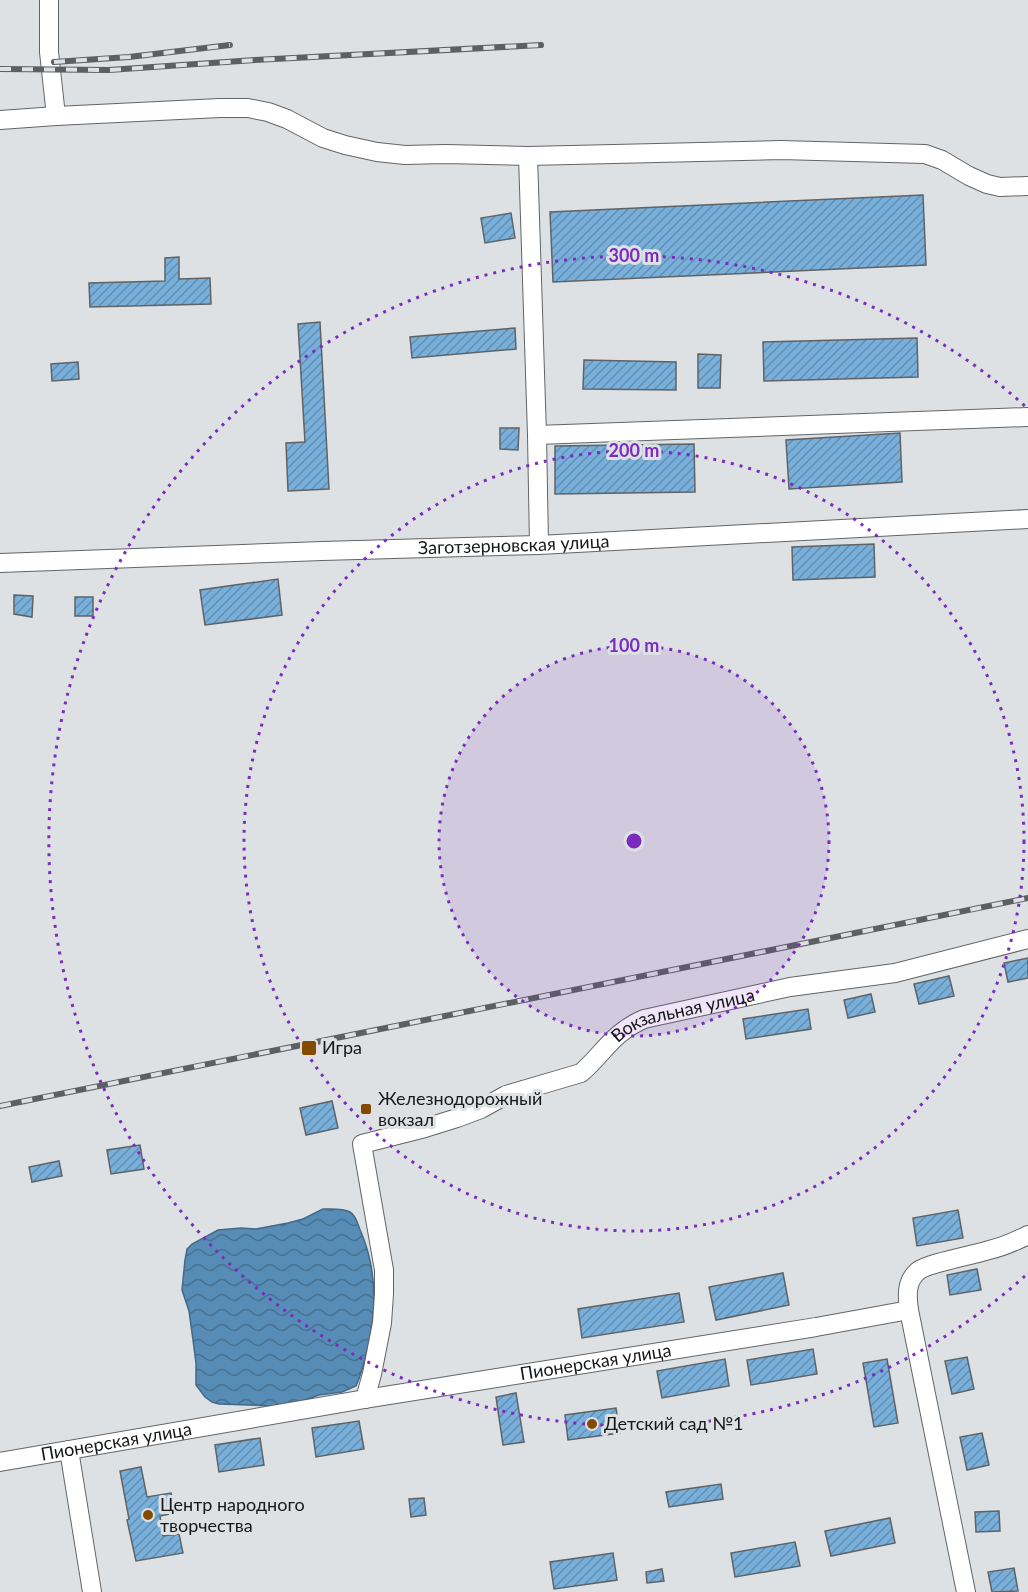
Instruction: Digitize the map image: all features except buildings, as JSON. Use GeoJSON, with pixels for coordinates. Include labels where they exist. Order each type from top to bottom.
{"type":"FeatureCollection","features":[{"type":"Feature","properties":{"kind":"street"},"geometry":{"type":"LineString","coordinates":[[49,0],[50,52],[56,116]]}},
{"type":"Feature","properties":{"kind":"street"},"geometry":{"type":"LineString","coordinates":[[0,120],[248,108],[287,119],[323,138],[345,145],[405,155],[528,156],[781,150],[925,154],[942,160],[987,184],[1000,187],[1028,186]]}},
{"type":"Feature","properties":{"kind":"street"},"geometry":{"type":"LineString","coordinates":[[528,156],[539,545]]}},
{"type":"Feature","properties":{"kind":"street"},"geometry":{"type":"LineString","coordinates":[[537,435],[1028,417]]}},
{"type":"Feature","properties":{"kind":"street","name":"Заготзерновская улица"},"geometry":{"type":"LineString","coordinates":[[0,563],[539,545],[1028,519]]}},
{"type":"Feature","properties":{"kind":"street","name":"Вокзальная улица"},"geometry":{"type":"LineString","coordinates":[[365,1400],[380,1331],[384,1270],[362,1144],[458,1118],[481,1109],[506,1095],[581,1073],[615,1036],[644,1019],[790,987],[895,973],[1028,939]]}},
{"type":"Feature","properties":{"kind":"street"},"geometry":{"type":"LineString","coordinates":[[966,1592],[907,1296],[910,1283],[918,1271],[934,1264],[992,1250],[1028,1234]]}},
{"type":"Feature","properties":{"kind":"street","name":"Пионерская улица"},"geometry":{"type":"LineString","coordinates":[[0,1462],[909,1310]]}},
{"type":"Feature","properties":{"kind":"street"},"geometry":{"type":"LineString","coordinates":[[69,1450],[92,1592]]}},
{"type":"Feature","properties":{"kind":"water"},"geometry":{"type":"Polygon","coordinates":[[[323,1209],[344,1210],[352,1214],[366,1246],[373,1274],[374,1303],[371,1331],[356,1386],[342,1392],[273,1406],[212,1402],[196,1385],[196,1363],[189,1311],[182,1290],[187,1249],[218,1230],[256,1229],[288,1223],[303,1219],[323,1209]]]}},
{"type":"Feature","properties":{"kind":"railway"},"geometry":{"type":"LineString","coordinates":[[54,62],[129,57],[230,45]]}},
{"type":"Feature","properties":{"kind":"railway"},"geometry":{"type":"LineString","coordinates":[[0,69],[109,70],[541,45]]}},
{"type":"Feature","properties":{"kind":"railway"},"geometry":{"type":"LineString","coordinates":[[0,1106],[1028,898]]}},
{"type":"Feature","properties":{"kind":"place","name":"Игра"},"geometry":{"type":"Point","coordinates":[309,1048]}},
{"type":"Feature","properties":{"kind":"place","name":"Железнодорожный вокзал"},"geometry":{"type":"Point","coordinates":[366,1109]}},
{"type":"Feature","properties":{"kind":"place","name":"Детский сад №1"},"geometry":{"type":"Point","coordinates":[592,1424]}},
{"type":"Feature","properties":{"kind":"place","name":"Центр народного творчества"},"geometry":{"type":"Point","coordinates":[148,1515]}}]}
